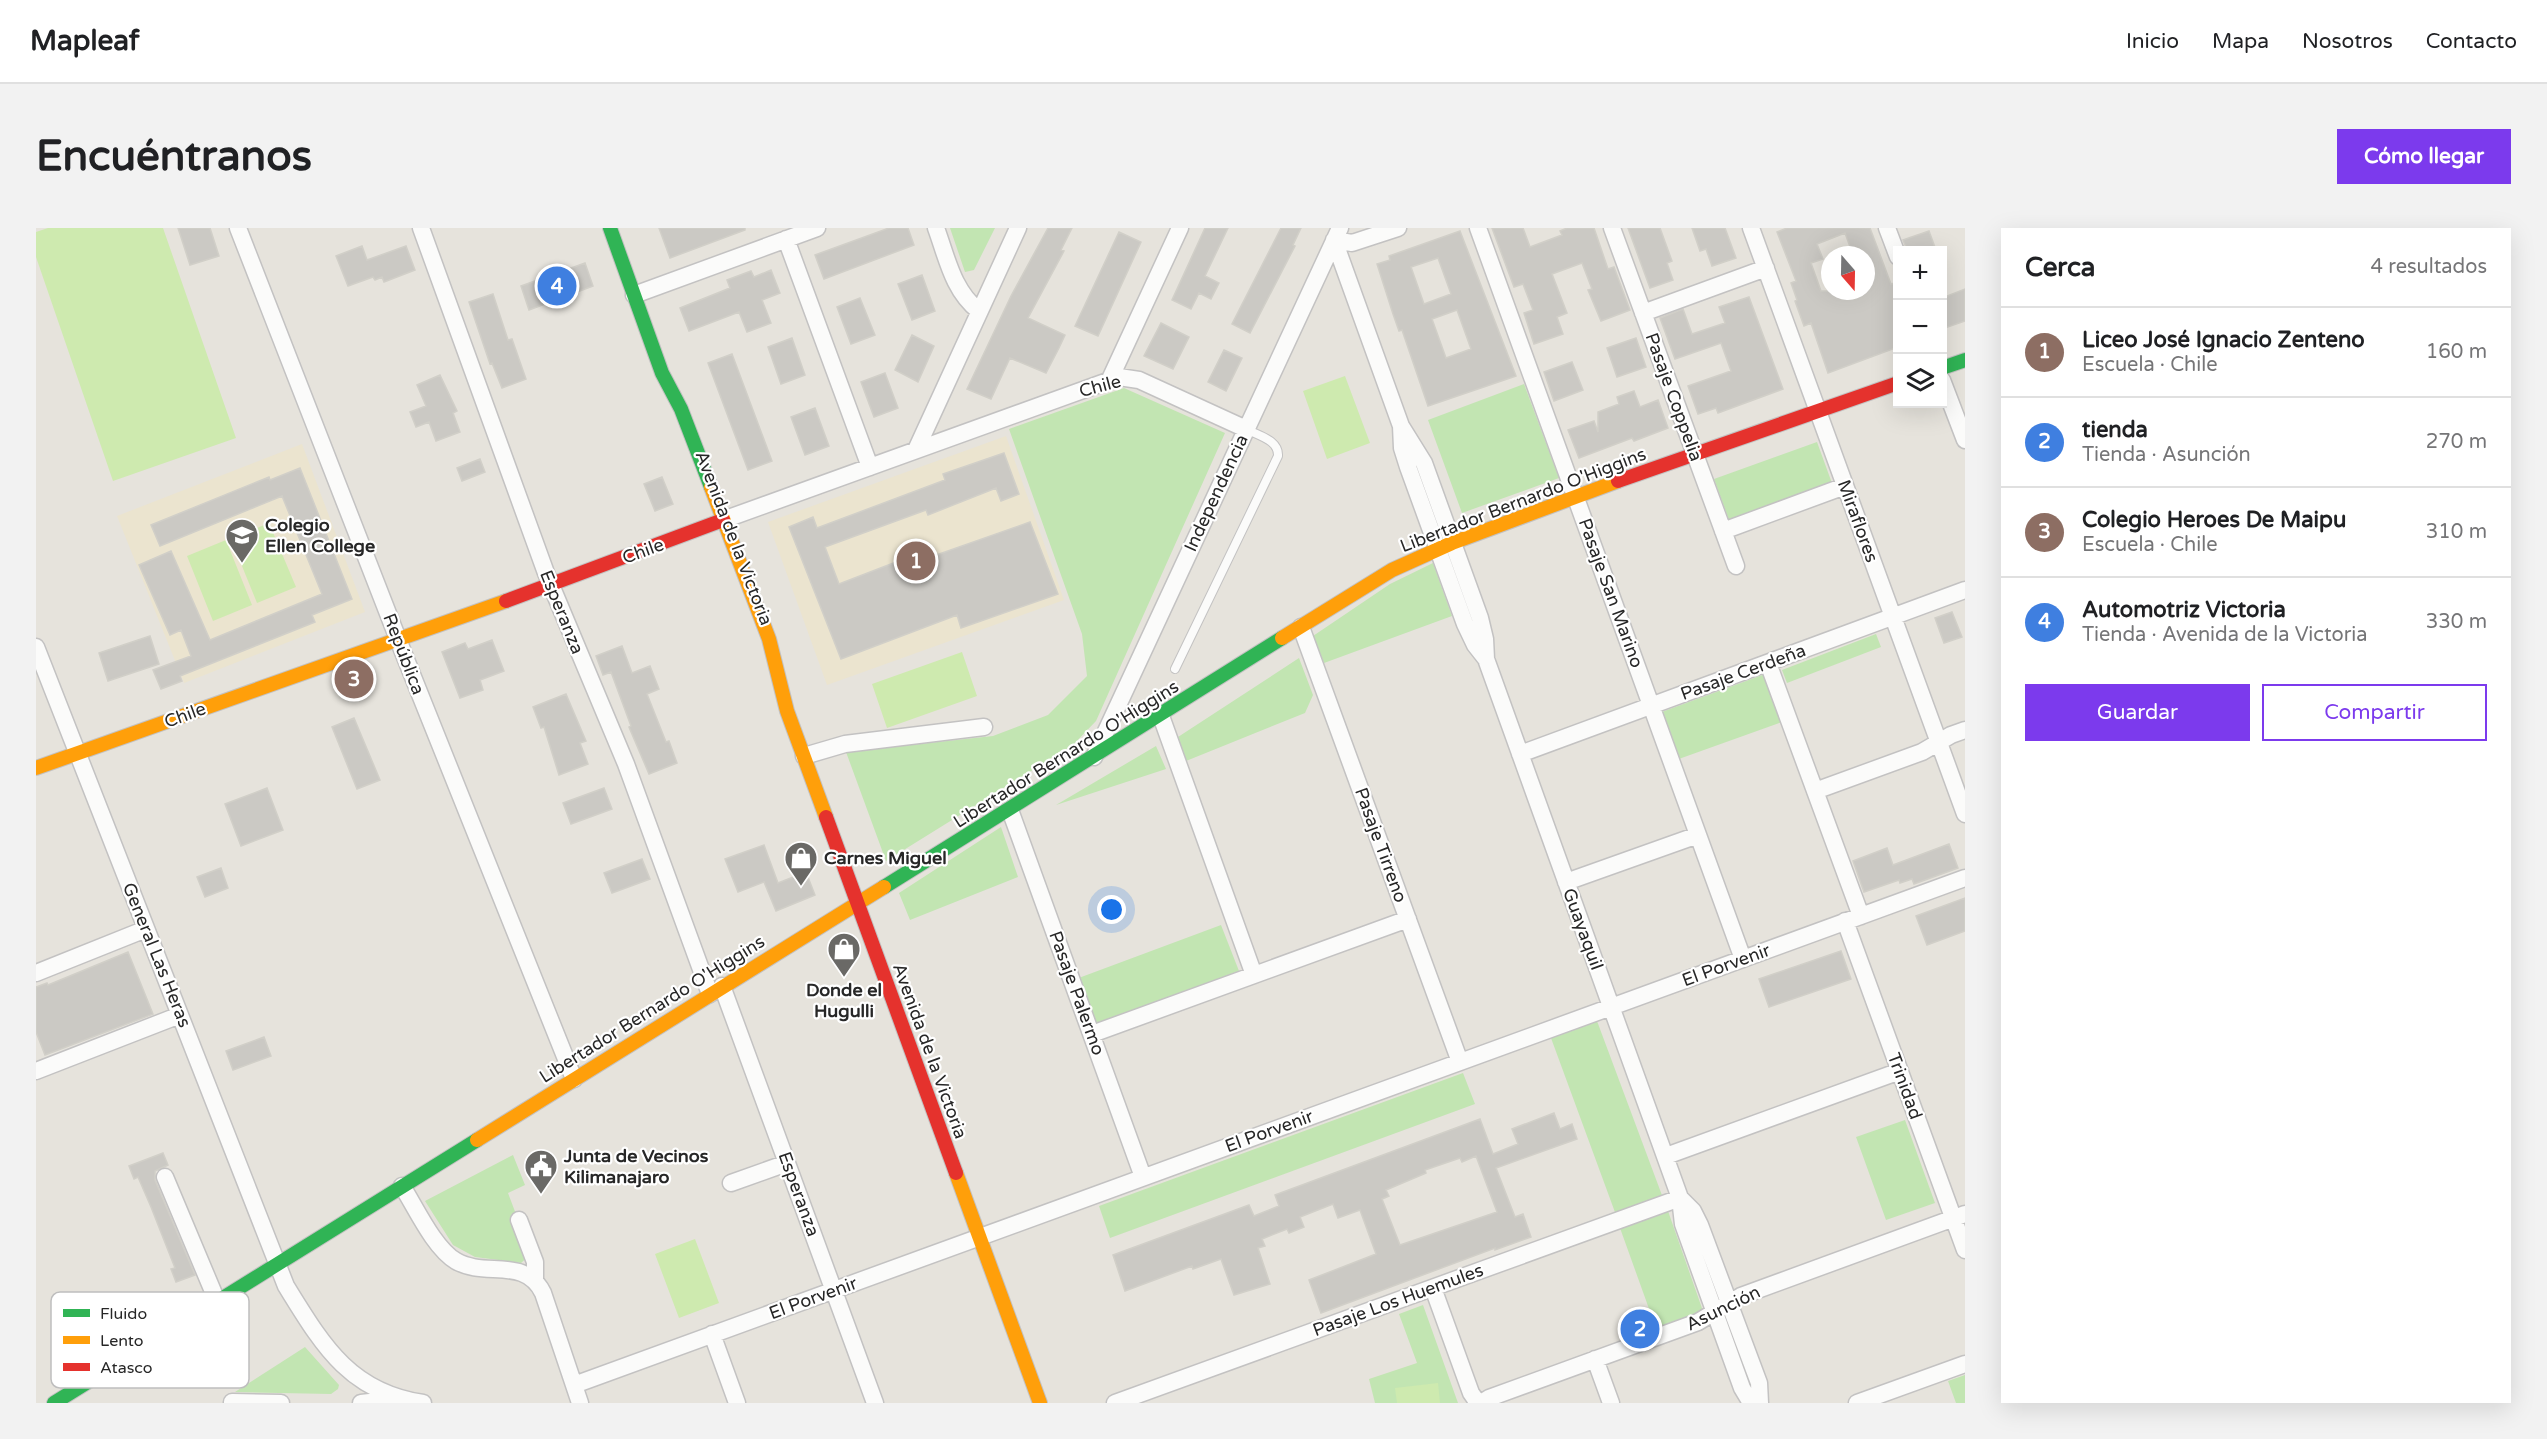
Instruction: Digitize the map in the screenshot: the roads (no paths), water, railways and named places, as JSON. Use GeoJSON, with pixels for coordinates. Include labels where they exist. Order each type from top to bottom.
{"type":"FeatureCollection","features":[{"type":"Feature","properties":{"kind":"street","name":"República"},"geometry":{"type":"LineString","coordinates":[[238,228],[398,639],[574,1079]]}},
{"type":"Feature","properties":{"kind":"street","name":"Esperanza"},"geometry":{"type":"LineString","coordinates":[[421,228],[550,585],[626,764],[787,1163],[875,1403]]}},
{"type":"Feature","properties":{"kind":"street","name":"Avenida de la Victoria"},"geometry":{"type":"LineString","coordinates":[[610,228],[662,373],[681,409],[713,524],[769,639],[788,711],[1040,1403]]}},
{"type":"Feature","properties":{"kind":"street"},"geometry":{"type":"LineString","coordinates":[[634,295],[817,228]]}},
{"type":"Feature","properties":{"kind":"street"},"geometry":{"type":"LineString","coordinates":[[936,228],[957,286],[968,302],[980,311]]}},
{"type":"Feature","properties":{"kind":"street"},"geometry":{"type":"LineString","coordinates":[[916,450],[1018,228]]}},
{"type":"Feature","properties":{"kind":"street"},"geometry":{"type":"LineString","coordinates":[[1110,380],[1180,228]]}},
{"type":"Feature","properties":{"kind":"street"},"geometry":{"type":"LineString","coordinates":[[1337,234],[1347,244],[1361,242],[1398,228]]}},
{"type":"Feature","properties":{"kind":"street","name":"Pasaje San Marino"},"geometry":{"type":"LineString","coordinates":[[1478,228],[1743,958]]}},
{"type":"Feature","properties":{"kind":"street","name":"Pasaje Coppelia"},"geometry":{"type":"LineString","coordinates":[[1612,228],[1736,566]]}},
{"type":"Feature","properties":{"kind":"street","name":"Miraflores"},"geometry":{"type":"LineString","coordinates":[[1751,228],[1965,814]]}},
{"type":"Feature","properties":{"kind":"street"},"geometry":{"type":"LineString","coordinates":[[1887,228],[1894,246]]}},
{"type":"Feature","properties":{"kind":"street","name":"Guayaquil"},"geometry":{"type":"LineString","coordinates":[[1337,234],[1401,426],[1424,463],[1445,546],[1480,618],[1485,639],[1486,659],[1680,1198],[1683,1224],[1759,1383],[1760,1403]]}},
{"type":"Feature","properties":{"kind":"street","name":"Independencia"},"geometry":{"type":"LineString","coordinates":[[1093,758],[1337,234]]}},
{"type":"Feature","properties":{"kind":"street"},"geometry":{"type":"LineString","coordinates":[[786,239],[870,467]]}},
{"type":"Feature","properties":{"kind":"street"},"geometry":{"type":"LineString","coordinates":[[1643,313],[1766,268]]}},
{"type":"Feature","properties":{"kind":"street"},"geometry":{"type":"LineString","coordinates":[[1947,366],[1965,360]]}},
{"type":"Feature","properties":{"kind":"street","name":"Avenida de la Victoria"},"geometry":{"type":"LineString","coordinates":[[662,373],[667,408],[687,465]]}},
{"type":"Feature","properties":{"kind":"street","name":"Chile"},"geometry":{"type":"LineString","coordinates":[[36,768],[550,585],[1119,377],[1139,380],[1246,429]]}},
{"type":"Feature","properties":{"kind":"street","name":"Libertador Bernardo O'Higgins"},"geometry":{"type":"LineString","coordinates":[[231,1292],[1010,810],[1392,570],[1445,546],[1575,496],[1893,385]]}},
{"type":"Feature","properties":{"kind":"street"},"geometry":{"type":"LineString","coordinates":[[1947,393],[1965,440]]}},
{"type":"Feature","properties":{"kind":"street"},"geometry":{"type":"LineString","coordinates":[[1723,531],[1845,486]]}},
{"type":"Feature","properties":{"kind":"street","name":"Pasaje Cerdeña"},"geometry":{"type":"LineString","coordinates":[[1520,754],[1965,590]]}},
{"type":"Feature","properties":{"kind":"street","name":"Pasaje Tirreno"},"geometry":{"type":"LineString","coordinates":[[1301,627],[1460,1062]]}},
{"type":"Feature","properties":{"kind":"street","name":"General Las Heras"},"geometry":{"type":"LineString","coordinates":[[36,646],[278,1263]]}},
{"type":"Feature","properties":{"kind":"street","name":"Avenida de la Victoria"},"geometry":{"type":"LineString","coordinates":[[758,651],[788,711]]}},
{"type":"Feature","properties":{"kind":"street","name":"Trinidad"},"geometry":{"type":"LineString","coordinates":[[1768,663],[1815,791],[1900,1071],[1959,1216],[1965,1250]]}},
{"type":"Feature","properties":{"kind":"street"},"geometry":{"type":"LineString","coordinates":[[1161,716],[1254,975]]}},
{"type":"Feature","properties":{"kind":"street"},"geometry":{"type":"LineString","coordinates":[[804,756],[845,744],[984,727]]}},
{"type":"Feature","properties":{"kind":"street"},"geometry":{"type":"LineString","coordinates":[[1815,791],[1922,752],[1965,730]]}},
{"type":"Feature","properties":{"kind":"street","name":"Pasaje Palermo"},"geometry":{"type":"LineString","coordinates":[[1010,810],[1143,1177]]}},
{"type":"Feature","properties":{"kind":"street"},"geometry":{"type":"LineString","coordinates":[[1566,882],[1698,835]]}},
{"type":"Feature","properties":{"kind":"street","name":"El Porvenir"},"geometry":{"type":"LineString","coordinates":[[574,1385],[1965,878]]}},
{"type":"Feature","properties":{"kind":"street"},"geometry":{"type":"LineString","coordinates":[[1092,1034],[1408,919]]}},
{"type":"Feature","properties":{"kind":"street"},"geometry":{"type":"LineString","coordinates":[[36,973],[146,929]]}},
{"type":"Feature","properties":{"kind":"street"},"geometry":{"type":"LineString","coordinates":[[36,1071],[180,1015]]}},
{"type":"Feature","properties":{"kind":"street"},"geometry":{"type":"LineString","coordinates":[[1665,1156],[1900,1071]]}},
{"type":"Feature","properties":{"kind":"street"},"geometry":{"type":"LineString","coordinates":[[730,1183],[787,1163]]}},
{"type":"Feature","properties":{"kind":"street"},"geometry":{"type":"LineString","coordinates":[[165,1177],[213,1292]]}},
{"type":"Feature","properties":{"kind":"street"},"geometry":{"type":"LineString","coordinates":[[402,1186],[439,1244],[450,1256],[472,1267],[514,1270],[535,1281],[543,1293],[580,1403]]}},
{"type":"Feature","properties":{"kind":"street","name":"Pasaje Los Huemules"},"geometry":{"type":"LineString","coordinates":[[1115,1403],[1680,1198]]}},
{"type":"Feature","properties":{"kind":"street","name":"Asunción"},"geometry":{"type":"LineString","coordinates":[[1480,1403],[1698,1322],[1741,1296],[1959,1216]]}},
{"type":"Feature","properties":{"kind":"street"},"geometry":{"type":"LineString","coordinates":[[519,1220],[534,1262],[535,1281]]}},
{"type":"Feature","properties":{"kind":"street"},"geometry":{"type":"LineString","coordinates":[[278,1263],[286,1286],[331,1354],[363,1382],[401,1399],[423,1403]]}},
{"type":"Feature","properties":{"kind":"street"},"geometry":{"type":"LineString","coordinates":[[1433,1287],[1471,1393],[1480,1403]]}},
{"type":"Feature","properties":{"kind":"street","name":"Guayaquil"},"geometry":{"type":"LineString","coordinates":[[1722,1308],[1742,1388],[1751,1403]]}},
{"type":"Feature","properties":{"kind":"street"},"geometry":{"type":"LineString","coordinates":[[712,1334],[737,1403]]}},
{"type":"Feature","properties":{"kind":"street"},"geometry":{"type":"LineString","coordinates":[[1595,1359],[1611,1403]]}},
{"type":"Feature","properties":{"kind":"street"},"geometry":{"type":"LineString","coordinates":[[1857,1403],[1965,1364]]}},
{"type":"Feature","properties":{"kind":"street","name":"Libertador Bernardo O'Higgins"},"geometry":{"type":"LineString","coordinates":[[54,1403],[78,1388]]}},
{"type":"Feature","properties":{"kind":"street"},"geometry":{"type":"LineString","coordinates":[[361,1403],[401,1399]]}},
{"type":"Feature","properties":{"kind":"street"},"geometry":{"type":"LineString","coordinates":[[232,1402],[281,1403]]}},
{"type":"Feature","properties":{"kind":"lane"},"geometry":{"type":"LineString","coordinates":[[1175,669],[1278,456],[1278,448],[1274,443],[1246,429]]}},
{"type":"Feature","properties":{"kind":"place","name":"Automotriz Victoria"},"geometry":{"type":"Point","coordinates":[557,286]}},
{"type":"Feature","properties":{"kind":"place","name":"Liceo José Ignacio Zenteno"},"geometry":{"type":"Point","coordinates":[916,561]}},
{"type":"Feature","properties":{"kind":"place","name":"Colegio Ellen College"},"geometry":{"type":"Point","coordinates":[242,564]}},
{"type":"Feature","properties":{"kind":"place","name":"Colegio Heroes De Maipu"},"geometry":{"type":"Point","coordinates":[354,679]}},
{"type":"Feature","properties":{"kind":"place","name":"Carnes Miguel"},"geometry":{"type":"Point","coordinates":[801,887]}},
{"type":"Feature","properties":{"kind":"place","name":"Donde el Hugulli"},"geometry":{"type":"Point","coordinates":[844,978]}},
{"type":"Feature","properties":{"kind":"place","name":"Junta de Vecinos Kilimanajaro"},"geometry":{"type":"Point","coordinates":[541,1195]}},
{"type":"Feature","properties":{"kind":"place","name":"tienda"},"geometry":{"type":"Point","coordinates":[1640,1329]}}]}
